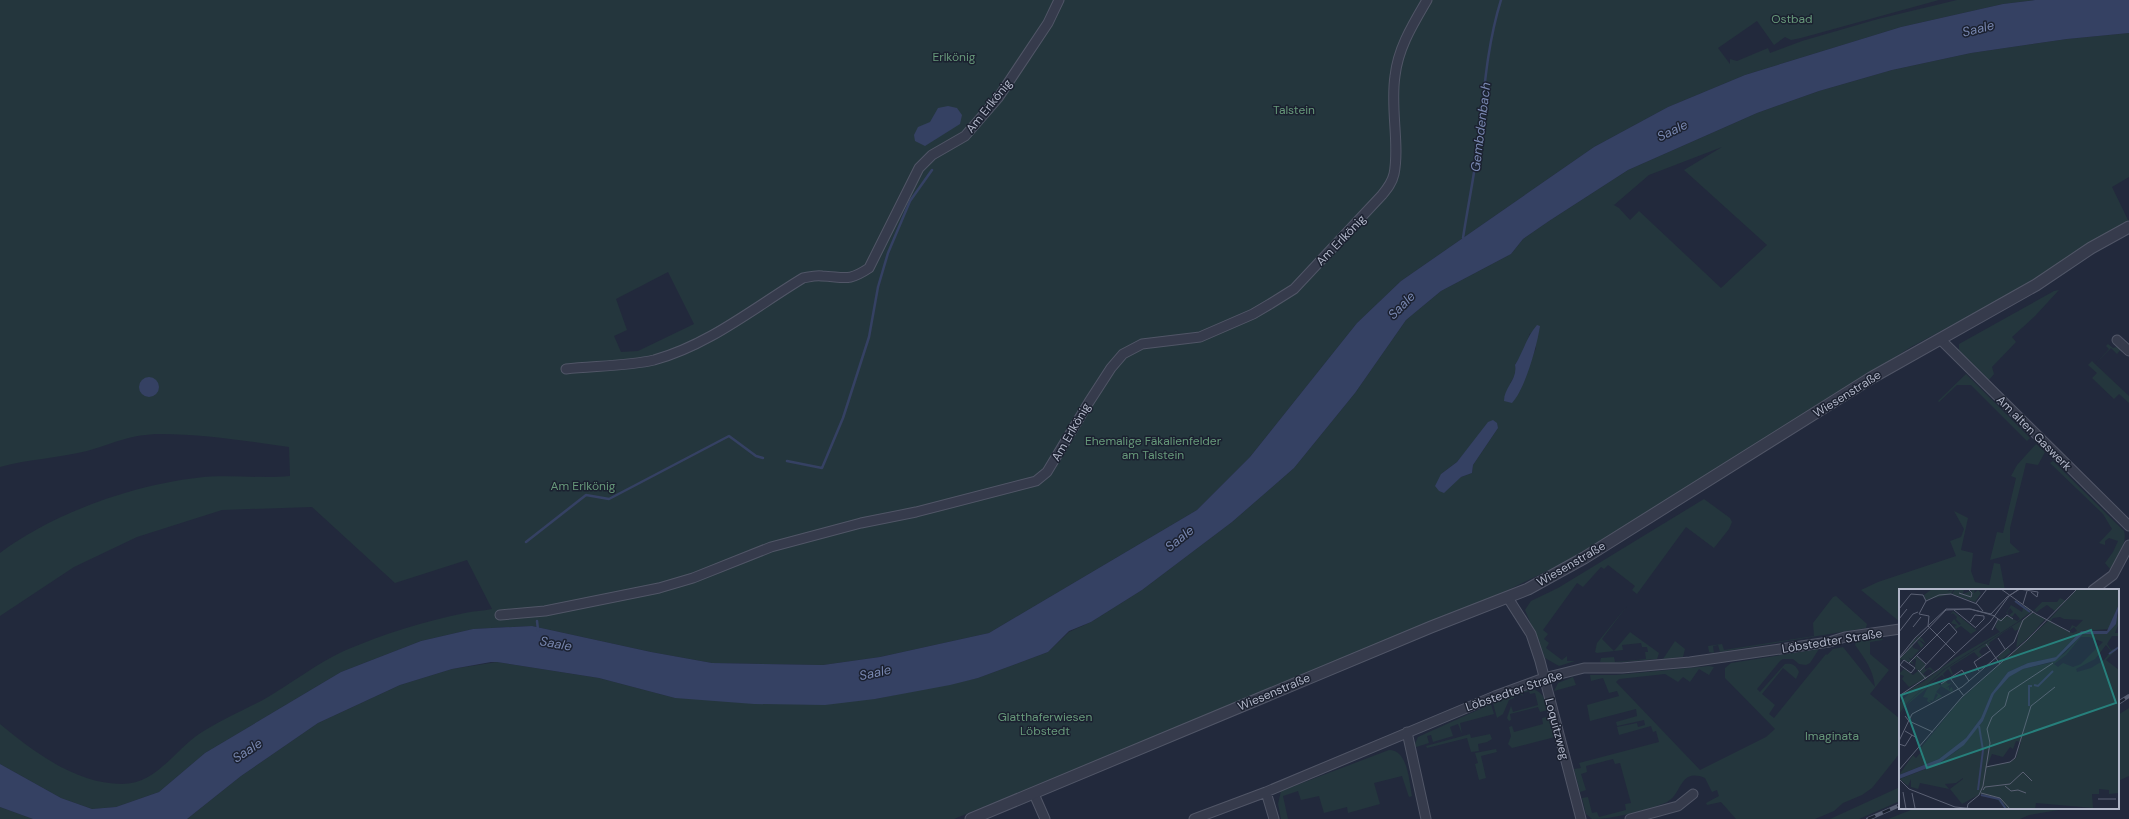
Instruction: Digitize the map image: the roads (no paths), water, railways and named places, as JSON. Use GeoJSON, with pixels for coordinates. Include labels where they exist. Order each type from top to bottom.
{"type":"FeatureCollection","features":[{"type":"Feature","properties":{"kind":"street","name":"Am Erlkönig"},"geometry":{"type":"LineString","coordinates":[[566,369],[653,360],[686,349],[709,338],[803,278],[821,275],[841,279],[857,276],[869,268],[919,168],[932,156],[965,136],[985,114],[1013,77],[1048,23],[1059,0]]}},
{"type":"Feature","properties":{"kind":"street","name":"Am Erlkönig"},"geometry":{"type":"LineString","coordinates":[[500,615],[545,611],[659,588],[693,578],[771,547],[861,523],[916,512],[1036,481],[1047,472],[1089,402],[1111,368],[1123,354],[1142,344],[1200,337],[1253,314],[1294,289],[1391,184],[1394,175],[1393,117],[1395,75],[1408,32],[1427,0]]}},
{"type":"Feature","properties":{"kind":"street","name":"Wiesenstraße"},"geometry":{"type":"LineString","coordinates":[[971,819],[1034,794],[1117,757],[1423,630],[1528,590],[1584,558],[1872,378],[2036,285],[2091,248],[2129,227]]}},
{"type":"Feature","properties":{"kind":"street","name":"Am alten Gaswerk"},"geometry":{"type":"LineString","coordinates":[[1940,339],[2129,526]]}},
{"type":"Feature","properties":{"kind":"street"},"geometry":{"type":"LineString","coordinates":[[2116,340],[2129,351]]}},
{"type":"Feature","properties":{"kind":"street"},"geometry":{"type":"LineString","coordinates":[[2094,589],[2113,575],[2129,545]]}},
{"type":"Feature","properties":{"kind":"street","name":"Loquitzweg"},"geometry":{"type":"LineString","coordinates":[[1508,598],[1514,605],[1531,634],[1581,819]]}},
{"type":"Feature","properties":{"kind":"street","name":"Löbstedter Straße"},"geometry":{"type":"LineString","coordinates":[[1194,819],[1266,792],[1406,732],[1544,678],[1584,668],[1628,668],[1713,659],[1829,642],[1845,637],[1899,629]]}},
{"type":"Feature","properties":{"kind":"street"},"geometry":{"type":"LineString","coordinates":[[1406,732],[1426,819]]}},
{"type":"Feature","properties":{"kind":"street"},"geometry":{"type":"LineString","coordinates":[[1266,792],[1274,819]]}},
{"type":"Feature","properties":{"kind":"street"},"geometry":{"type":"LineString","coordinates":[[1034,794],[1045,819]]}},
{"type":"Feature","properties":{"kind":"street"},"geometry":{"type":"LineString","coordinates":[[1630,819],[1678,806],[1693,794]]}},
{"type":"Feature","properties":{"kind":"water","name":"Saale"},"geometry":{"type":"Polygon","coordinates":[[[2035,0],[2129,0],[2129,33],[2067,39],[1971,53],[1892,70],[1819,91],[1757,113],[1628,170],[1523,239],[1511,254],[1441,291],[1406,320],[1355,393],[1294,468],[1232,522],[1142,590],[1091,622],[1069,631],[1048,652],[978,678],[950,685],[875,699],[825,705],[754,704],[675,698],[599,678],[491,662],[452,669],[400,685],[318,723],[241,776],[187,819],[33,819],[0,807],[0,764],[61,798],[92,809],[116,807],[159,792],[205,753],[341,672],[421,641],[473,629],[532,626],[651,652],[712,663],[823,665],[880,657],[989,633],[1197,510],[1250,457],[1357,323],[1401,281],[1594,147],[1668,107],[1745,75],[1901,27],[2003,4],[2035,0]]]}},
{"type":"Feature","properties":{"kind":"water"},"geometry":{"type":"Polygon","coordinates":[[[948,106],[957,108],[962,115],[960,124],[925,146],[915,141],[914,135],[918,127],[930,122],[938,108],[948,106]]]}},
{"type":"Feature","properties":{"kind":"water"},"geometry":{"type":"Polygon","coordinates":[[[1537,325],[1540,326],[1526,378],[1512,403],[1504,401],[1506,391],[1515,375],[1515,365],[1530,334],[1537,325]]]}},
{"type":"Feature","properties":{"kind":"water"},"geometry":{"type":"Polygon","coordinates":[[[145,377],[153,377],[159,383],[159,391],[153,397],[145,397],[139,391],[139,383],[145,377]]]}},
{"type":"Feature","properties":{"kind":"water"},"geometry":{"type":"Polygon","coordinates":[[[1493,420],[1497,423],[1498,428],[1473,465],[1472,473],[1461,477],[1444,493],[1439,491],[1435,486],[1441,474],[1457,462],[1488,422],[1493,420]]]}},
{"type":"Feature","properties":{"kind":"waterway","name":"Gembdenbach"},"geometry":{"type":"LineString","coordinates":[[1463,238],[1477,151],[1489,51],[1501,0]]}},
{"type":"Feature","properties":{"kind":"waterway"},"geometry":{"type":"LineString","coordinates":[[787,461],[822,468],[843,418],[869,337],[878,287],[888,253],[910,201],[932,170]]}},
{"type":"Feature","properties":{"kind":"waterway"},"geometry":{"type":"LineString","coordinates":[[526,542],[586,495],[609,499],[729,436],[756,456],[763,458]]}},
{"type":"Feature","properties":{"kind":"waterway","name":"Saale"},"geometry":{"type":"LineString","coordinates":[[537,621],[538,630]]}},
{"type":"Feature","properties":{"kind":"railway"},"geometry":{"type":"LineString","coordinates":[[2119,702],[2129,696]]}},
{"type":"Feature","properties":{"kind":"railway"},"geometry":{"type":"LineString","coordinates":[[1868,819],[1899,805]]}},
{"type":"Feature","properties":{"kind":"park label","name":"Ostbad"},"geometry":{"type":"Point","coordinates":[1792,19]}},
{"type":"Feature","properties":{"kind":"park label","name":"Erlkönig"},"geometry":{"type":"Point","coordinates":[954,57]}},
{"type":"Feature","properties":{"kind":"park label","name":"Talstein"},"geometry":{"type":"Point","coordinates":[1294,110]}},
{"type":"Feature","properties":{"kind":"park label","name":"Ehemalige Fäkalienfelder am Talstein"},"geometry":{"type":"Point","coordinates":[1153,448]}},
{"type":"Feature","properties":{"kind":"park label","name":"Glatthaferwiesen Löbstedt"},"geometry":{"type":"Point","coordinates":[1045,724]}},
{"type":"Feature","properties":{"kind":"park label","name":"Imaginata"},"geometry":{"type":"Point","coordinates":[1832,736]}}]}
